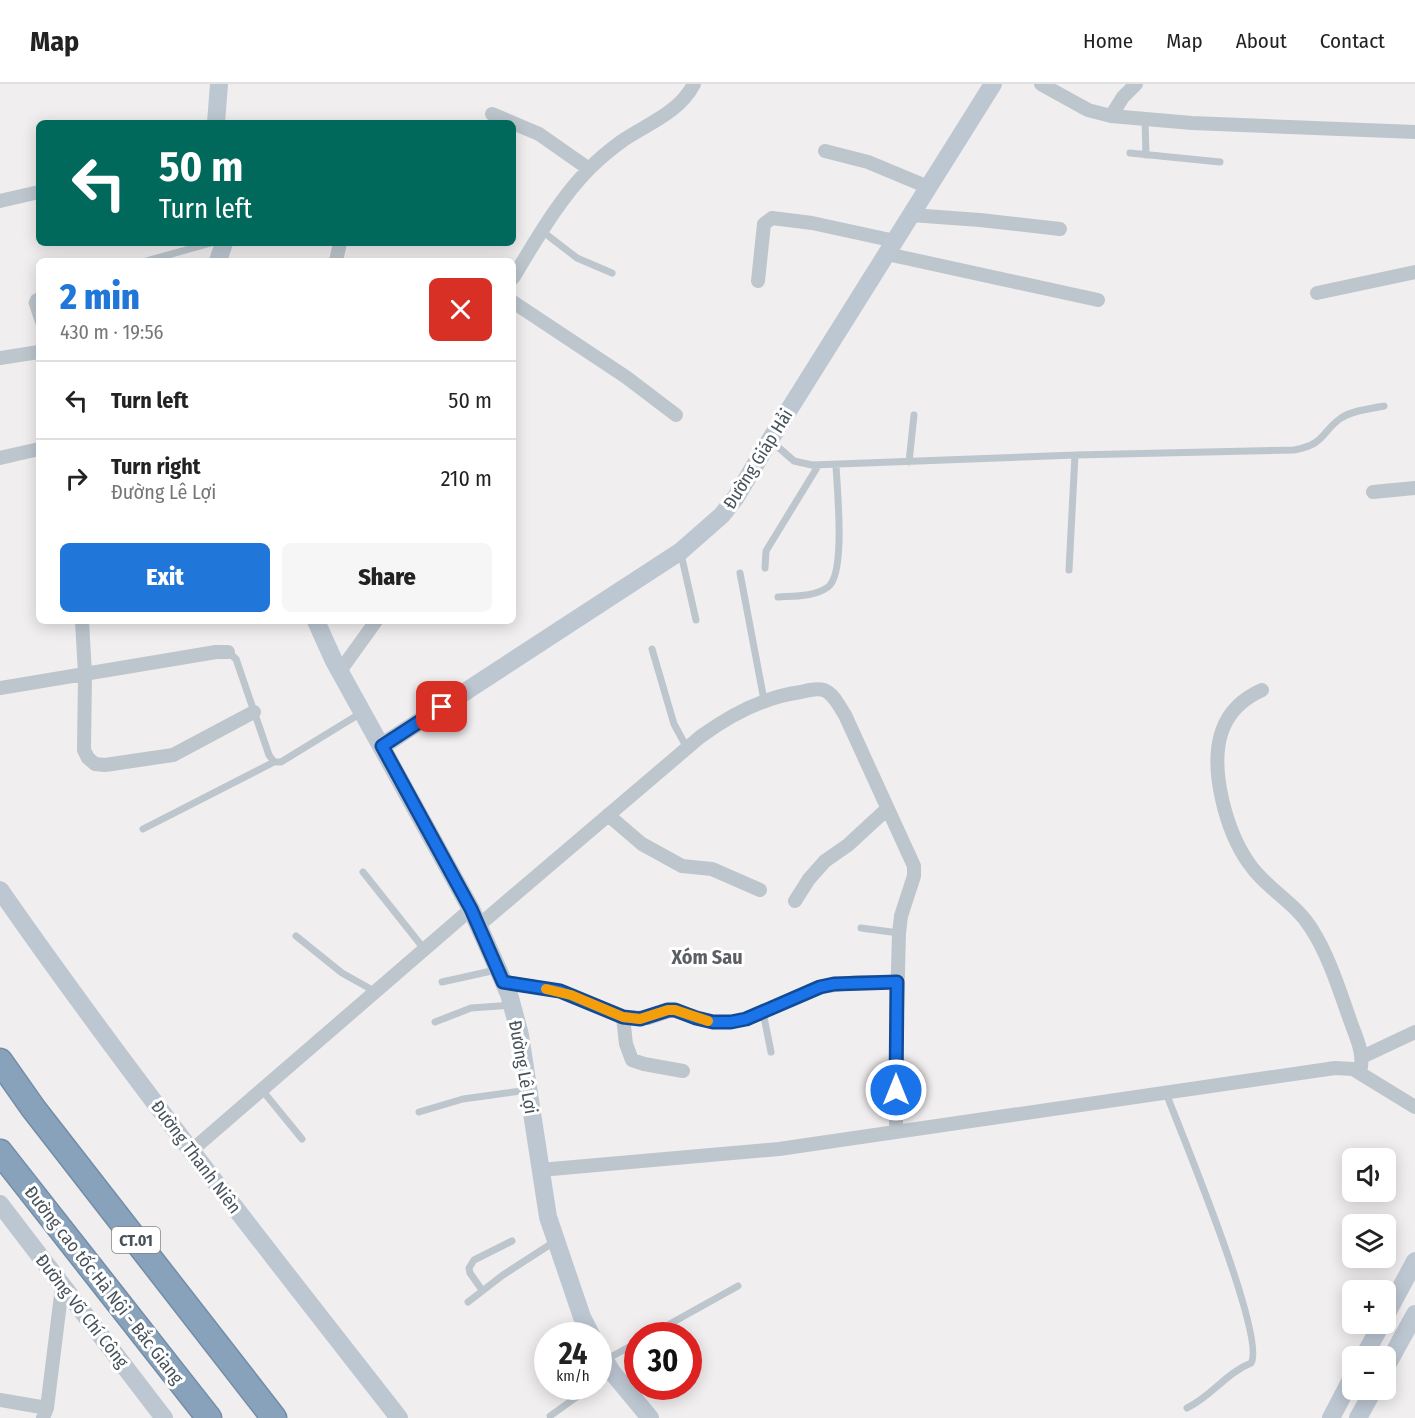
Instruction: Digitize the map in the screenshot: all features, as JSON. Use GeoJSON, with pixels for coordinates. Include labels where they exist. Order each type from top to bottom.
{"type":"FeatureCollection","features":[{"type":"Feature","properties":{"kind":"highway","name":"CT.01"},"geometry":{"type":"LineString","coordinates":[[0,1061],[33,1108],[274,1418]]}},
{"type":"Feature","properties":{"kind":"highway","name":"Đường cao tốc Hà Nội - Bắc Giang"},"geometry":{"type":"LineString","coordinates":[[0,1152],[209,1418]]}},
{"type":"Feature","properties":{"kind":"street"},"geometry":{"type":"LineString","coordinates":[[216,120],[219,84]]}},
{"type":"Feature","properties":{"kind":"street"},"geometry":{"type":"LineString","coordinates":[[516,273],[542,231],[589,170],[621,142],[660,119],[679,103],[694,84]]}},
{"type":"Feature","properties":{"kind":"street","name":"Đường Giáp Hải"},"geometry":{"type":"LineString","coordinates":[[382,746],[681,551],[722,515],[736,497],[993,84]]}},
{"type":"Feature","properties":{"kind":"street"},"geometry":{"type":"LineString","coordinates":[[1041,84],[1088,110],[1111,116],[1144,120],[1415,132]]}},
{"type":"Feature","properties":{"kind":"street"},"geometry":{"type":"LineString","coordinates":[[1111,116],[1123,96],[1136,84]]}},
{"type":"Feature","properties":{"kind":"street"},"geometry":{"type":"LineString","coordinates":[[492,114],[506,120]]}},
{"type":"Feature","properties":{"kind":"street"},"geometry":{"type":"LineString","coordinates":[[516,124],[539,134],[589,170]]}},
{"type":"Feature","properties":{"kind":"street"},"geometry":{"type":"LineString","coordinates":[[825,151],[868,162],[928,187]]}},
{"type":"Feature","properties":{"kind":"street"},"geometry":{"type":"LineString","coordinates":[[0,201],[36,193]]}},
{"type":"Feature","properties":{"kind":"street"},"geometry":{"type":"LineString","coordinates":[[911,215],[1060,229]]}},
{"type":"Feature","properties":{"kind":"street"},"geometry":{"type":"LineString","coordinates":[[758,281],[764,224],[772,218],[812,223],[890,247],[1098,300]]}},
{"type":"Feature","properties":{"kind":"street"},"geometry":{"type":"LineString","coordinates":[[1317,292],[1415,273]]}},
{"type":"Feature","properties":{"kind":"street"},"geometry":{"type":"LineString","coordinates":[[516,304],[626,377],[676,415]]}},
{"type":"Feature","properties":{"kind":"street"},"geometry":{"type":"LineString","coordinates":[[0,358],[36,352]]}},
{"type":"Feature","properties":{"kind":"street"},"geometry":{"type":"LineString","coordinates":[[0,458],[36,451]]}},
{"type":"Feature","properties":{"kind":"street"},"geometry":{"type":"LineString","coordinates":[[1373,492],[1415,489]]}},
{"type":"Feature","properties":{"kind":"street"},"geometry":{"type":"LineString","coordinates":[[82,624],[85,674],[84,750],[95,764],[116,765],[173,755],[254,712]]}},
{"type":"Feature","properties":{"kind":"street","name":"Đường Lê Lợi"},"geometry":{"type":"LineString","coordinates":[[317,624],[340,671],[474,917],[501,976],[520,1035],[548,1217],[584,1322]]}},
{"type":"Feature","properties":{"kind":"street"},"geometry":{"type":"LineString","coordinates":[[340,671],[373,624]]}},
{"type":"Feature","properties":{"kind":"street"},"geometry":{"type":"LineString","coordinates":[[0,684],[85,674],[216,651],[228,652]]}},
{"type":"Feature","properties":{"kind":"street"},"geometry":{"type":"LineString","coordinates":[[191,1151],[425,950],[474,917],[608,815],[726,718],[764,700],[813,690],[825,691],[833,697],[844,715],[912,860],[915,871],[901,916],[899,933],[896,1132]]}},
{"type":"Feature","properties":{"kind":"street"},"geometry":{"type":"LineString","coordinates":[[1262,690],[1239,704],[1222,729],[1218,745],[1218,761],[1224,806],[1237,843],[1248,863],[1310,926],[1324,952],[1362,1057],[1360,1074]]}},
{"type":"Feature","properties":{"kind":"street"},"geometry":{"type":"LineString","coordinates":[[795,901],[809,879],[825,861],[848,845],[887,809]]}},
{"type":"Feature","properties":{"kind":"street"},"geometry":{"type":"LineString","coordinates":[[608,815],[642,844],[682,866],[712,869],[760,890]]}},
{"type":"Feature","properties":{"kind":"street","name":"Đường Thanh Niên"},"geometry":{"type":"LineString","coordinates":[[0,890],[62,980],[191,1151],[399,1418]]}},
{"type":"Feature","properties":{"kind":"street"},"geometry":{"type":"LineString","coordinates":[[501,976],[560,991],[623,1017],[640,1019],[675,1010],[704,1020],[731,1022],[763,1012],[827,985],[897,982]]}},
{"type":"Feature","properties":{"kind":"street"},"geometry":{"type":"LineString","coordinates":[[623,1017],[626,1044],[635,1063],[683,1071]]}},
{"type":"Feature","properties":{"kind":"street"},"geometry":{"type":"LineString","coordinates":[[1362,1057],[1415,1032]]}},
{"type":"Feature","properties":{"kind":"street"},"geometry":{"type":"LineString","coordinates":[[540,1170],[779,1149],[1335,1068],[1348,1068],[1415,1107]]}},
{"type":"Feature","properties":{"kind":"street","name":"Đường Võ Chí Công"},"geometry":{"type":"LineString","coordinates":[[0,1204],[164,1418]]}},
{"type":"Feature","properties":{"kind":"street"},"geometry":{"type":"LineString","coordinates":[[1396,1296],[1415,1261]]}},
{"type":"Feature","properties":{"kind":"street"},"geometry":{"type":"LineString","coordinates":[[0,1400],[45,1413],[62,1287]]}},
{"type":"Feature","properties":{"kind":"street"},"geometry":{"type":"LineString","coordinates":[[1396,1348],[1415,1314]]}},
{"type":"Feature","properties":{"kind":"street"},"geometry":{"type":"LineString","coordinates":[[612,1376],[650,1418]]}},
{"type":"Feature","properties":{"kind":"street"},"geometry":{"type":"LineString","coordinates":[[1331,1418],[1342,1397]]}},
{"type":"Feature","properties":{"kind":"street"},"geometry":{"type":"LineString","coordinates":[[1358,1418],[1368,1400]]}},
{"type":"Feature","properties":{"kind":"lane"},"geometry":{"type":"LineString","coordinates":[[1144,120],[1146,155]]}},
{"type":"Feature","properties":{"kind":"lane"},"geometry":{"type":"LineString","coordinates":[[1130,153],[1220,162]]}},
{"type":"Feature","properties":{"kind":"lane"},"geometry":{"type":"LineString","coordinates":[[542,231],[577,258],[612,273]]}},
{"type":"Feature","properties":{"kind":"lane"},"geometry":{"type":"LineString","coordinates":[[157,258],[200,246]]}},
{"type":"Feature","properties":{"kind":"lane"},"geometry":{"type":"LineString","coordinates":[[36,297],[32,303],[36,315]]}},
{"type":"Feature","properties":{"kind":"lane"},"geometry":{"type":"LineString","coordinates":[[770,440],[794,461],[818,466],[1075,454],[1294,450],[1315,444],[1347,414],[1384,406]]}},
{"type":"Feature","properties":{"kind":"lane"},"geometry":{"type":"LineString","coordinates":[[909,462],[914,415]]}},
{"type":"Feature","properties":{"kind":"lane"},"geometry":{"type":"LineString","coordinates":[[1069,570],[1075,454]]}},
{"type":"Feature","properties":{"kind":"lane"},"geometry":{"type":"LineString","coordinates":[[778,597],[818,592],[835,580],[838,525],[836,465]]}},
{"type":"Feature","properties":{"kind":"lane"},"geometry":{"type":"LineString","coordinates":[[765,568],[766,552],[818,466]]}},
{"type":"Feature","properties":{"kind":"lane"},"geometry":{"type":"LineString","coordinates":[[681,551],[696,620]]}},
{"type":"Feature","properties":{"kind":"lane"},"geometry":{"type":"LineString","coordinates":[[740,573],[764,700]]}},
{"type":"Feature","properties":{"kind":"lane"},"geometry":{"type":"LineString","coordinates":[[652,649],[674,724],[687,748]]}},
{"type":"Feature","properties":{"kind":"lane"},"geometry":{"type":"LineString","coordinates":[[228,652],[236,659],[269,755],[274,762]]}},
{"type":"Feature","properties":{"kind":"lane"},"geometry":{"type":"LineString","coordinates":[[143,829],[274,762],[281,762],[363,712]]}},
{"type":"Feature","properties":{"kind":"lane"},"geometry":{"type":"LineString","coordinates":[[363,872],[425,950]]}},
{"type":"Feature","properties":{"kind":"lane"},"geometry":{"type":"LineString","coordinates":[[861,928],[899,933]]}},
{"type":"Feature","properties":{"kind":"lane"},"geometry":{"type":"LineString","coordinates":[[296,936],[342,973],[376,992]]}},
{"type":"Feature","properties":{"kind":"lane"},"geometry":{"type":"LineString","coordinates":[[442,982],[501,976]]}},
{"type":"Feature","properties":{"kind":"lane"},"geometry":{"type":"LineString","coordinates":[[435,1022],[471,1008],[512,1005]]}},
{"type":"Feature","properties":{"kind":"lane"},"geometry":{"type":"LineString","coordinates":[[763,1012],[771,1052]]}},
{"type":"Feature","properties":{"kind":"lane"},"geometry":{"type":"LineString","coordinates":[[262,1090],[302,1139]]}},
{"type":"Feature","properties":{"kind":"lane"},"geometry":{"type":"LineString","coordinates":[[419,1112],[463,1099],[528,1090]]}},
{"type":"Feature","properties":{"kind":"lane"},"geometry":{"type":"LineString","coordinates":[[1166,1093],[1231,1264],[1244,1306],[1254,1359],[1251,1363],[1235,1370],[1204,1398],[1187,1408]]}},
{"type":"Feature","properties":{"kind":"lane"},"geometry":{"type":"LineString","coordinates":[[482,1290],[470,1273],[471,1264],[474,1260],[512,1241]]}},
{"type":"Feature","properties":{"kind":"lane"},"geometry":{"type":"LineString","coordinates":[[468,1302],[482,1290],[556,1241]]}},
{"type":"Feature","properties":{"kind":"lane"},"geometry":{"type":"LineString","coordinates":[[673,1322],[738,1286]]}},
{"type":"Feature","properties":{"kind":"lane"},"geometry":{"type":"LineString","coordinates":[[550,1416],[572,1400]]}},
{"type":"Feature","properties":{"kind":"slow traffic"},"geometry":{"type":"LineString","coordinates":[[546,989],[571,995],[623,1017],[648,1018],[668,1010],[675,1010],[708,1021]]}},
{"type":"Feature","properties":{"kind":"district","name":"Xóm Sau"},"geometry":{"type":"Point","coordinates":[707,957]}},
{"type":"Feature","properties":{"kind":"route"},"geometry":{"type":"LineString","coordinates":[[442,707],[382,746],[471,909],[503,982],[560,991],[623,1017],[648,1018],[668,1010],[675,1010],[713,1022],[731,1022],[746,1019],[820,987],[857,982],[897,982],[896,1090]]}}]}
